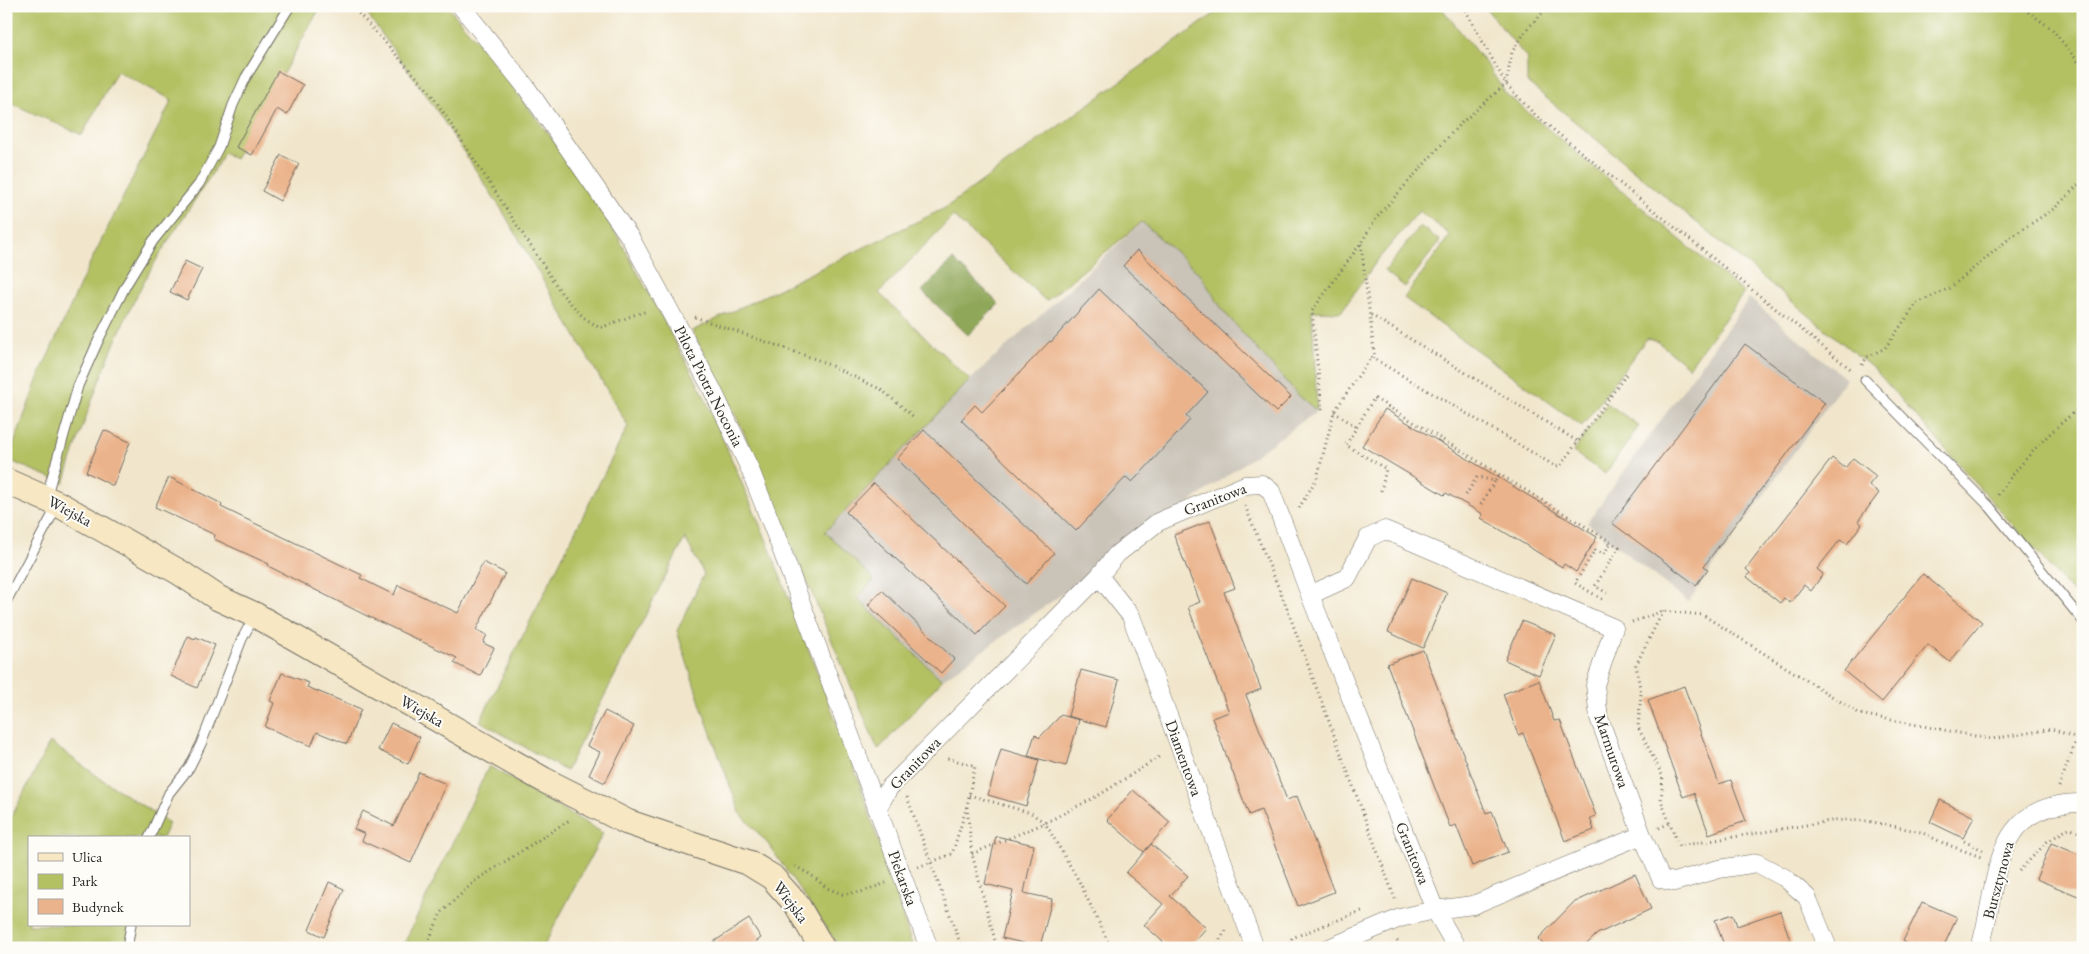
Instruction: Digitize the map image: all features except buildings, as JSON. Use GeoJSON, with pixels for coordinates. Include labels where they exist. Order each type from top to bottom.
{"type":"FeatureCollection","features":[{"type":"Feature","properties":{"kind":"street","name":"Pilota Piotra Noconia"},"geometry":{"type":"LineString","coordinates":[[461,6],[526,87],[631,239],[712,388],[748,467],[877,809]]}},
{"type":"Feature","properties":{"kind":"street","name":"Wiejska"},"geometry":{"type":"LineString","coordinates":[[6,481],[52,501],[179,572],[218,598],[255,616],[544,780],[627,822],[749,863],[772,877],[797,905],[822,948]]}},
{"type":"Feature","properties":{"kind":"street","name":"Granitowa"},"geometry":{"type":"LineString","coordinates":[[877,809],[889,788],[1099,576],[1118,554],[1158,522],[1245,485],[1262,484],[1271,491],[1310,595],[1435,910],[1456,948]]}},
{"type":"Feature","properties":{"kind":"street"},"geometry":{"type":"LineString","coordinates":[[1310,595],[1347,578],[1368,538],[1385,530],[1614,628]]}},
{"type":"Feature","properties":{"kind":"street","name":"Diamentowa"},"geometry":{"type":"LineString","coordinates":[[1099,576],[1131,616],[1255,948]]}},
{"type":"Feature","properties":{"kind":"street","name":"Marmurowa"},"geometry":{"type":"LineString","coordinates":[[1614,628],[1595,685],[1599,718],[1642,835],[1661,879],[1674,882],[1719,869],[1757,863],[1785,878],[1807,897],[1828,948]]}},
{"type":"Feature","properties":{"kind":"street","name":"Bursztynowa"},"geometry":{"type":"LineString","coordinates":[[1980,948],[2004,845],[2017,826],[2033,814],[2051,807],[2083,803]]}},
{"type":"Feature","properties":{"kind":"street","name":"Piekarska"},"geometry":{"type":"LineString","coordinates":[[877,809],[929,948]]}},
{"type":"Feature","properties":{"kind":"street"},"geometry":{"type":"LineString","coordinates":[[1329,948],[1400,918],[1435,910],[1473,905],[1642,835]]}},
{"type":"Feature","properties":{"kind":"lane"},"geometry":{"type":"LineString","coordinates":[[6,602],[52,501],[78,386],[99,338],[126,285],[153,241],[199,184],[219,146],[233,104],[246,77],[290,6]]}},
{"type":"Feature","properties":{"kind":"lane"},"geometry":{"type":"LineString","coordinates":[[1865,380],[1990,507],[2083,621]]}},
{"type":"Feature","properties":{"kind":"lane"},"geometry":{"type":"LineString","coordinates":[[150,836],[169,793],[189,768],[201,744],[242,639],[255,616]]}},
{"type":"Feature","properties":{"kind":"lane"},"geometry":{"type":"LineString","coordinates":[[126,948],[131,926]]}},
{"type":"Feature","properties":{"kind":"path"},"geometry":{"type":"LineString","coordinates":[[352,6],[430,92],[562,294],[583,317],[600,328],[634,314],[668,306],[729,330],[821,361],[882,390],[915,418]]}},
{"type":"Feature","properties":{"kind":"path"},"geometry":{"type":"LineString","coordinates":[[1463,6],[1506,84],[1535,115],[1865,380]]}},
{"type":"Feature","properties":{"kind":"path"},"geometry":{"type":"LineString","coordinates":[[1322,410],[1312,311],[1361,243],[1377,217],[1459,124],[1506,84],[1512,52],[1528,28],[1549,6]]}},
{"type":"Feature","properties":{"kind":"path"},"geometry":{"type":"LineString","coordinates":[[2020,6],[2052,29],[2083,68]]}},
{"type":"Feature","properties":{"kind":"path"},"geometry":{"type":"LineString","coordinates":[[1857,374],[1867,357],[1886,348],[1917,303],[1950,288],[2011,237],[2055,208],[2083,180]]}},
{"type":"Feature","properties":{"kind":"path"},"geometry":{"type":"LineString","coordinates":[[1361,243],[1375,359]]}},
{"type":"Feature","properties":{"kind":"path"},"geometry":{"type":"LineString","coordinates":[[1371,316],[1578,441]]}},
{"type":"Feature","properties":{"kind":"path"},"geometry":{"type":"LineString","coordinates":[[1286,528],[1317,478],[1334,412],[1371,356],[1554,466],[1560,466],[1628,372]]}},
{"type":"Feature","properties":{"kind":"path"},"geometry":{"type":"LineString","coordinates":[[1381,490],[1386,469],[1346,445],[1374,398],[1619,547],[1595,586],[1607,593]]}},
{"type":"Feature","properties":{"kind":"path"},"geometry":{"type":"LineString","coordinates":[[1990,507],[2014,472],[2051,430],[2083,405]]}},
{"type":"Feature","properties":{"kind":"path"},"geometry":{"type":"LineString","coordinates":[[1334,412],[1357,427]]}},
{"type":"Feature","properties":{"kind":"path"},"geometry":{"type":"LineString","coordinates":[[1481,504],[1486,500],[1500,474]]}},
{"type":"Feature","properties":{"kind":"path"},"geometry":{"type":"LineString","coordinates":[[1473,475],[1495,481]]}},
{"type":"Feature","properties":{"kind":"path"},"geometry":{"type":"LineString","coordinates":[[1466,495],[1477,477]]}},
{"type":"Feature","properties":{"kind":"path"},"geometry":{"type":"LineString","coordinates":[[1236,507],[1245,504],[1259,538],[1395,898],[1400,918]]}},
{"type":"Feature","properties":{"kind":"path"},"geometry":{"type":"LineString","coordinates":[[1590,548],[1604,554],[1611,542]]}},
{"type":"Feature","properties":{"kind":"path"},"geometry":{"type":"LineString","coordinates":[[1595,550],[1575,583],[1602,599]]}},
{"type":"Feature","properties":{"kind":"path"},"geometry":{"type":"LineString","coordinates":[[1663,611],[1636,665],[1641,694],[1638,727],[1663,777],[1661,801],[1679,846],[1836,820],[1868,821],[1921,832],[1943,844],[1983,858],[1999,866]]}},
{"type":"Feature","properties":{"kind":"path"},"geometry":{"type":"LineString","coordinates":[[1614,628],[1663,611],[1703,615],[1860,714],[1991,739],[2052,729],[2083,740]]}},
{"type":"Feature","properties":{"kind":"path"},"geometry":{"type":"LineString","coordinates":[[2051,807],[2077,738]]}},
{"type":"Feature","properties":{"kind":"path"},"geometry":{"type":"LineString","coordinates":[[972,854],[1045,823],[1102,794],[1163,754]]}},
{"type":"Feature","properties":{"kind":"path"},"geometry":{"type":"LineString","coordinates":[[930,862],[952,854],[970,795],[975,766],[940,755]]}},
{"type":"Feature","properties":{"kind":"path"},"geometry":{"type":"LineString","coordinates":[[908,789],[907,798],[962,948]]}},
{"type":"Feature","properties":{"kind":"path"},"geometry":{"type":"LineString","coordinates":[[970,795],[1031,813],[1045,823],[1079,881],[1111,948]]}},
{"type":"Feature","properties":{"kind":"path"},"geometry":{"type":"LineString","coordinates":[[967,806],[972,854],[998,948]]}},
{"type":"Feature","properties":{"kind":"path"},"geometry":{"type":"LineString","coordinates":[[425,948],[441,913],[475,881],[575,816]]}},
{"type":"Feature","properties":{"kind":"path"},"geometry":{"type":"LineString","coordinates":[[2015,875],[2047,842],[2069,828],[2083,834]]}},
{"type":"Feature","properties":{"kind":"path"},"geometry":{"type":"LineString","coordinates":[[1386,901],[1395,898]]}},
{"type":"Feature","properties":{"kind":"path"},"geometry":{"type":"LineString","coordinates":[[1287,948],[1292,938],[1368,908]]}},
{"type":"Feature","properties":{"kind":"path"},"geometry":{"type":"LineString","coordinates":[[1214,948],[1230,925]]}},
{"type":"Feature","properties":{"kind":"shaded area"},"geometry":{"type":"Polygon","coordinates":[[[1142,222],[1200,274],[1224,312],[1298,395],[1317,411],[942,680],[857,599],[825,532],[970,380],[1142,222]]]}},
{"type":"Feature","properties":{"kind":"shaded area"},"geometry":{"type":"Polygon","coordinates":[[[1749,298],[1846,379],[1688,602],[1587,523],[1749,298]]]}},
{"type":"Feature","properties":{"kind":"green space"},"geometry":{"type":"Polygon","coordinates":[[[6,6],[321,6],[235,159],[224,153],[140,289],[128,312],[98,384],[64,483],[8,460],[38,378],[89,265],[172,100],[117,71],[82,135],[6,101],[6,6]]]}},
{"type":"Feature","properties":{"kind":"green space"},"geometry":{"type":"Polygon","coordinates":[[[358,6],[447,6],[483,48],[562,152],[618,237],[702,391],[766,539],[859,781],[913,948],[840,948],[768,844],[740,813],[701,706],[677,631],[704,574],[685,538],[566,771],[480,721],[628,426],[502,210],[427,96],[368,15],[358,6]]]}},
{"type":"Feature","properties":{"kind":"green space"},"geometry":{"type":"Polygon","coordinates":[[[1225,6],[1440,6],[1490,69],[1505,93],[1744,293],[1689,367],[1658,342],[1647,338],[1582,426],[1404,298],[1450,235],[1419,211],[1376,262],[1341,312],[1312,311],[1317,411],[1298,395],[1224,312],[1200,274],[1142,222],[1046,301],[953,216],[879,293],[970,380],[825,532],[874,579],[858,599],[942,680],[878,750],[741,426],[692,331],[945,208],[1225,6]]]}},
{"type":"Feature","properties":{"kind":"green space"},"geometry":{"type":"Polygon","coordinates":[[[1484,6],[2083,6],[2083,604],[1876,371],[1527,82],[1527,58],[1484,6]]]}},
{"type":"Feature","properties":{"kind":"green space"},"geometry":{"type":"Polygon","coordinates":[[[1420,226],[1440,241],[1405,287],[1385,271],[1420,226]]]}},
{"type":"Feature","properties":{"kind":"green space"},"geometry":{"type":"Polygon","coordinates":[[[953,259],[999,304],[968,335],[922,291],[953,259]]]}},
{"type":"Feature","properties":{"kind":"green space"},"geometry":{"type":"Polygon","coordinates":[[[1607,403],[1639,426],[1605,474],[1573,452],[1607,403]]]}},
{"type":"Feature","properties":{"kind":"green space"},"geometry":{"type":"Polygon","coordinates":[[[50,742],[100,778],[169,823],[163,836],[28,836],[28,926],[137,926],[136,948],[6,948],[6,827],[50,742]]]}},
{"type":"Feature","properties":{"kind":"green space"},"geometry":{"type":"Polygon","coordinates":[[[489,766],[603,833],[543,948],[402,948],[489,766]]]}}]}
